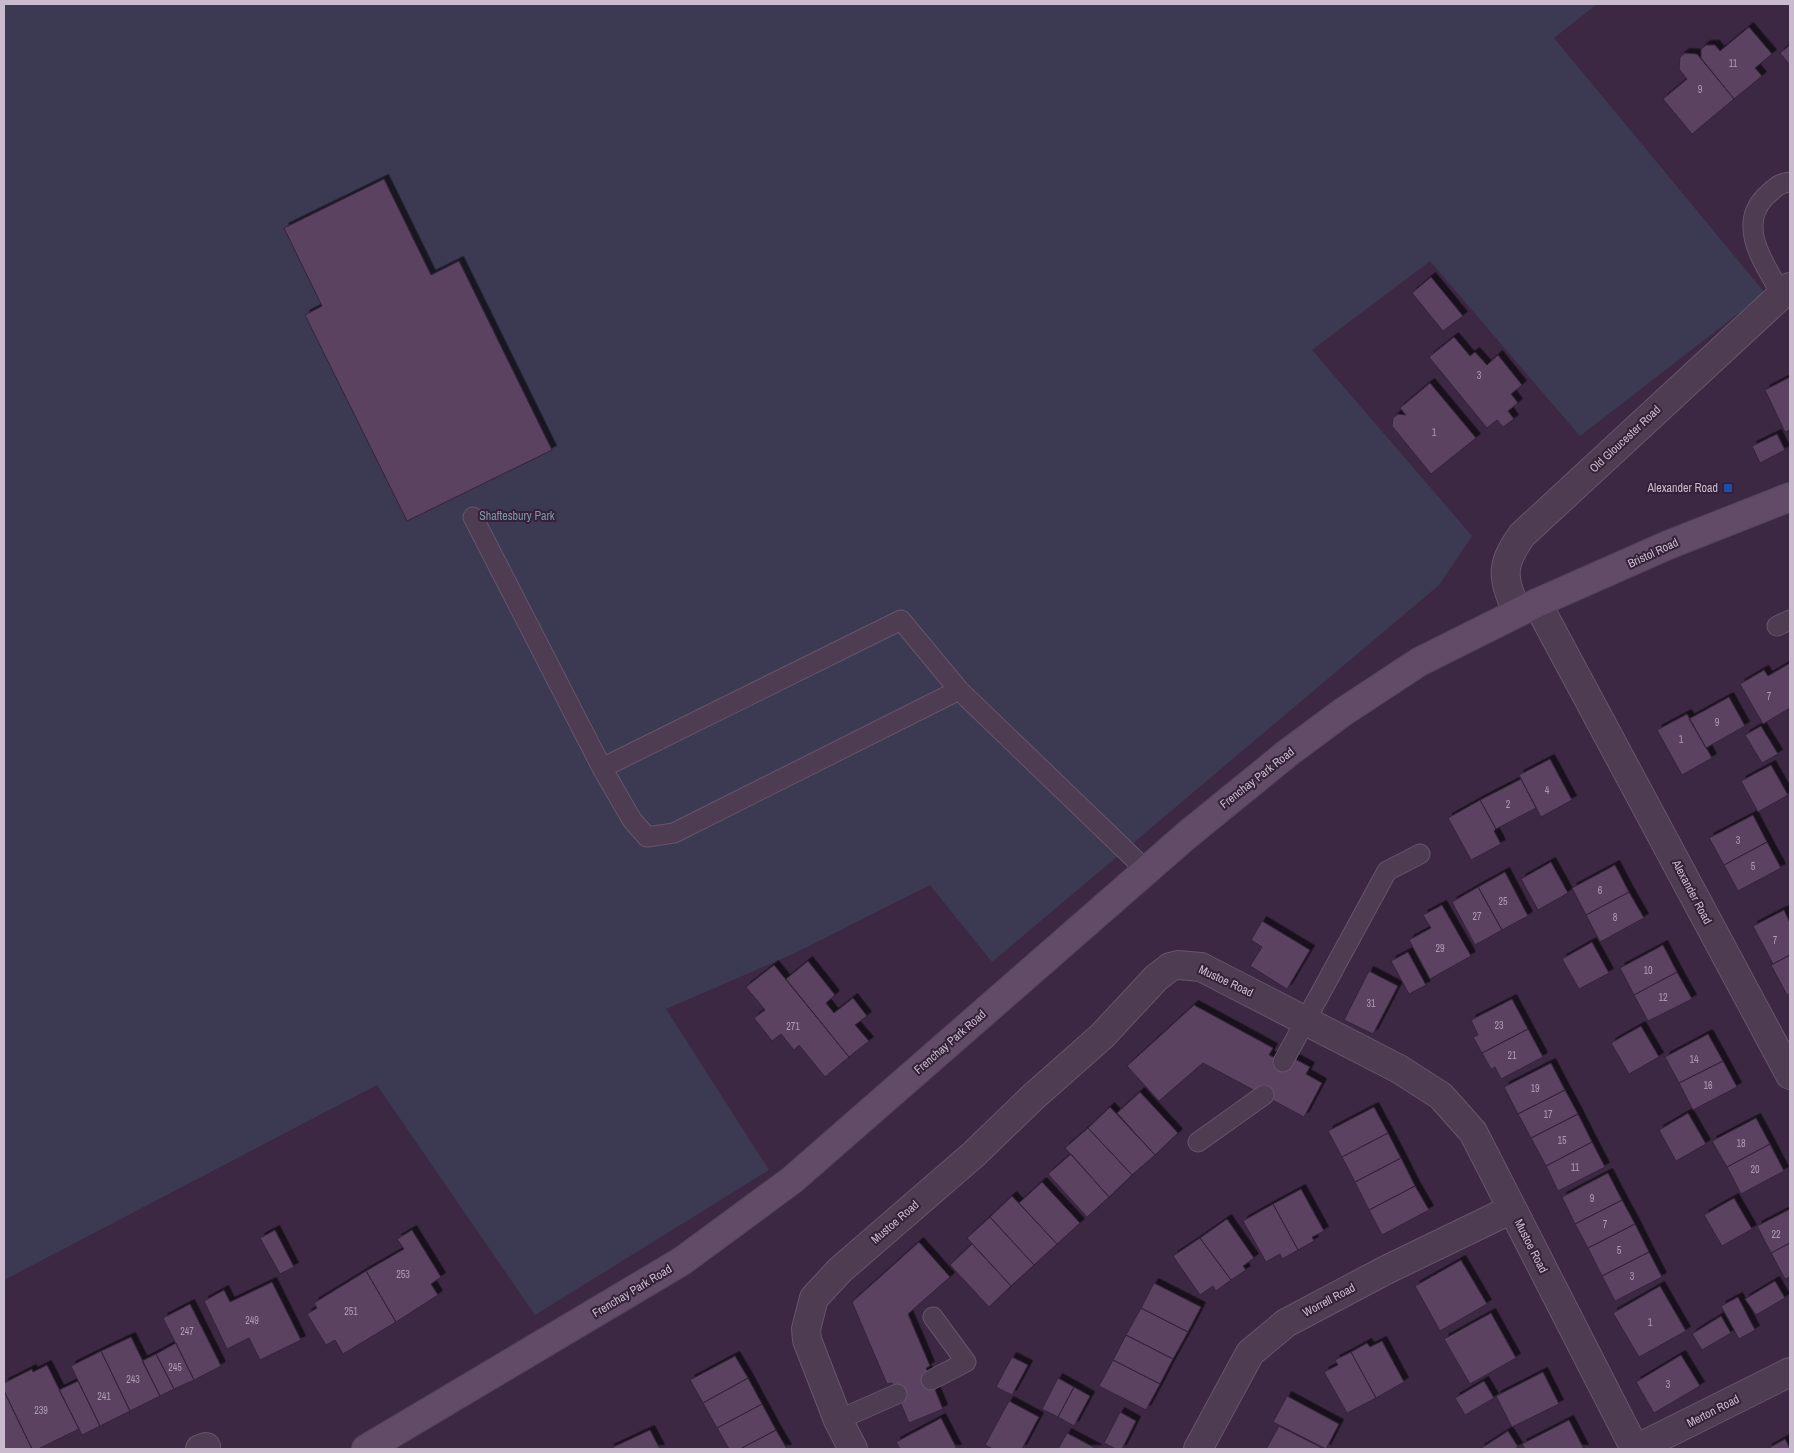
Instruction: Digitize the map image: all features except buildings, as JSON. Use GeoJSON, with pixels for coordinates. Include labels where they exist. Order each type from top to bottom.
{"type":"FeatureCollection","features":[{"type":"Feature","properties":{"kind":"main road","name":"Bristol Road"},"geometry":{"type":"LineString","coordinates":[[1527,608],[1668,546],[1790,497]]}},
{"type":"Feature","properties":{"kind":"main road","name":"Frenchay Park Road"},"geometry":{"type":"LineString","coordinates":[[366,1449],[682,1261],[792,1180],[1146,870],[1242,789],[1343,712],[1419,662],[1527,608]]}},
{"type":"Feature","properties":{"kind":"street","name":"Old Gloucester Road"},"geometry":{"type":"LineString","coordinates":[[1527,608],[1504,577],[1505,563],[1522,536],[1786,291]]}},
{"type":"Feature","properties":{"kind":"street","name":"Alexander Road"},"geometry":{"type":"LineString","coordinates":[[1527,608],[1782,1041],[1790,1075]]}},
{"type":"Feature","properties":{"kind":"street","name":"Mustoe Road"},"geometry":{"type":"LineString","coordinates":[[854,1449],[838,1420],[807,1340],[808,1318],[814,1298],[840,1270],[974,1154],[1033,1097],[1115,1025],[1156,978],[1170,967],[1178,965],[1196,966],[1306,1020],[1399,1069],[1440,1096],[1473,1132],[1636,1449]]}},
{"type":"Feature","properties":{"kind":"street","name":"Worrell Road"},"geometry":{"type":"LineString","coordinates":[[1198,1449],[1250,1353],[1286,1323],[1386,1270],[1512,1209]]}},
{"type":"Feature","properties":{"kind":"street","name":"Merton Road"},"geometry":{"type":"LineString","coordinates":[[1636,1449],[1790,1372]]}},
{"type":"Feature","properties":{"kind":"lane"},"geometry":{"type":"LineString","coordinates":[[1786,291],[1758,251],[1751,225],[1759,204],[1780,183],[1790,182]]}},
{"type":"Feature","properties":{"kind":"lane"},"geometry":{"type":"LineString","coordinates":[[473,517],[602,768],[632,820],[648,837],[674,833],[959,690]]}},
{"type":"Feature","properties":{"kind":"lane"},"geometry":{"type":"LineString","coordinates":[[602,768],[901,620],[959,690],[1146,870]]}},
{"type":"Feature","properties":{"kind":"lane"},"geometry":{"type":"LineString","coordinates":[[1283,1062],[1386,871],[1420,854]]}},
{"type":"Feature","properties":{"kind":"lane"},"geometry":{"type":"LineString","coordinates":[[1198,1142],[1264,1095]]}},
{"type":"Feature","properties":{"kind":"lane"},"geometry":{"type":"LineString","coordinates":[[931,1380],[966,1362],[933,1317]]}},
{"type":"Feature","properties":{"kind":"lane"},"geometry":{"type":"LineString","coordinates":[[838,1420],[897,1394]]}},
{"type":"Feature","properties":{"kind":"green space","name":"Shaftesbury Park"},"geometry":{"type":"Polygon","coordinates":[[[4,4],[1597,4],[1554,38],[1765,293],[1580,436],[1430,261],[1312,350],[1472,536],[1439,585],[992,962],[930,885],[793,954],[666,1009],[769,1170],[535,1315],[377,1085],[4,1280],[4,4]]]}},
{"type":"Feature","properties":{"kind":"place","name":"Alexander Road"},"geometry":{"type":"Point","coordinates":[1728,488]}}]}
